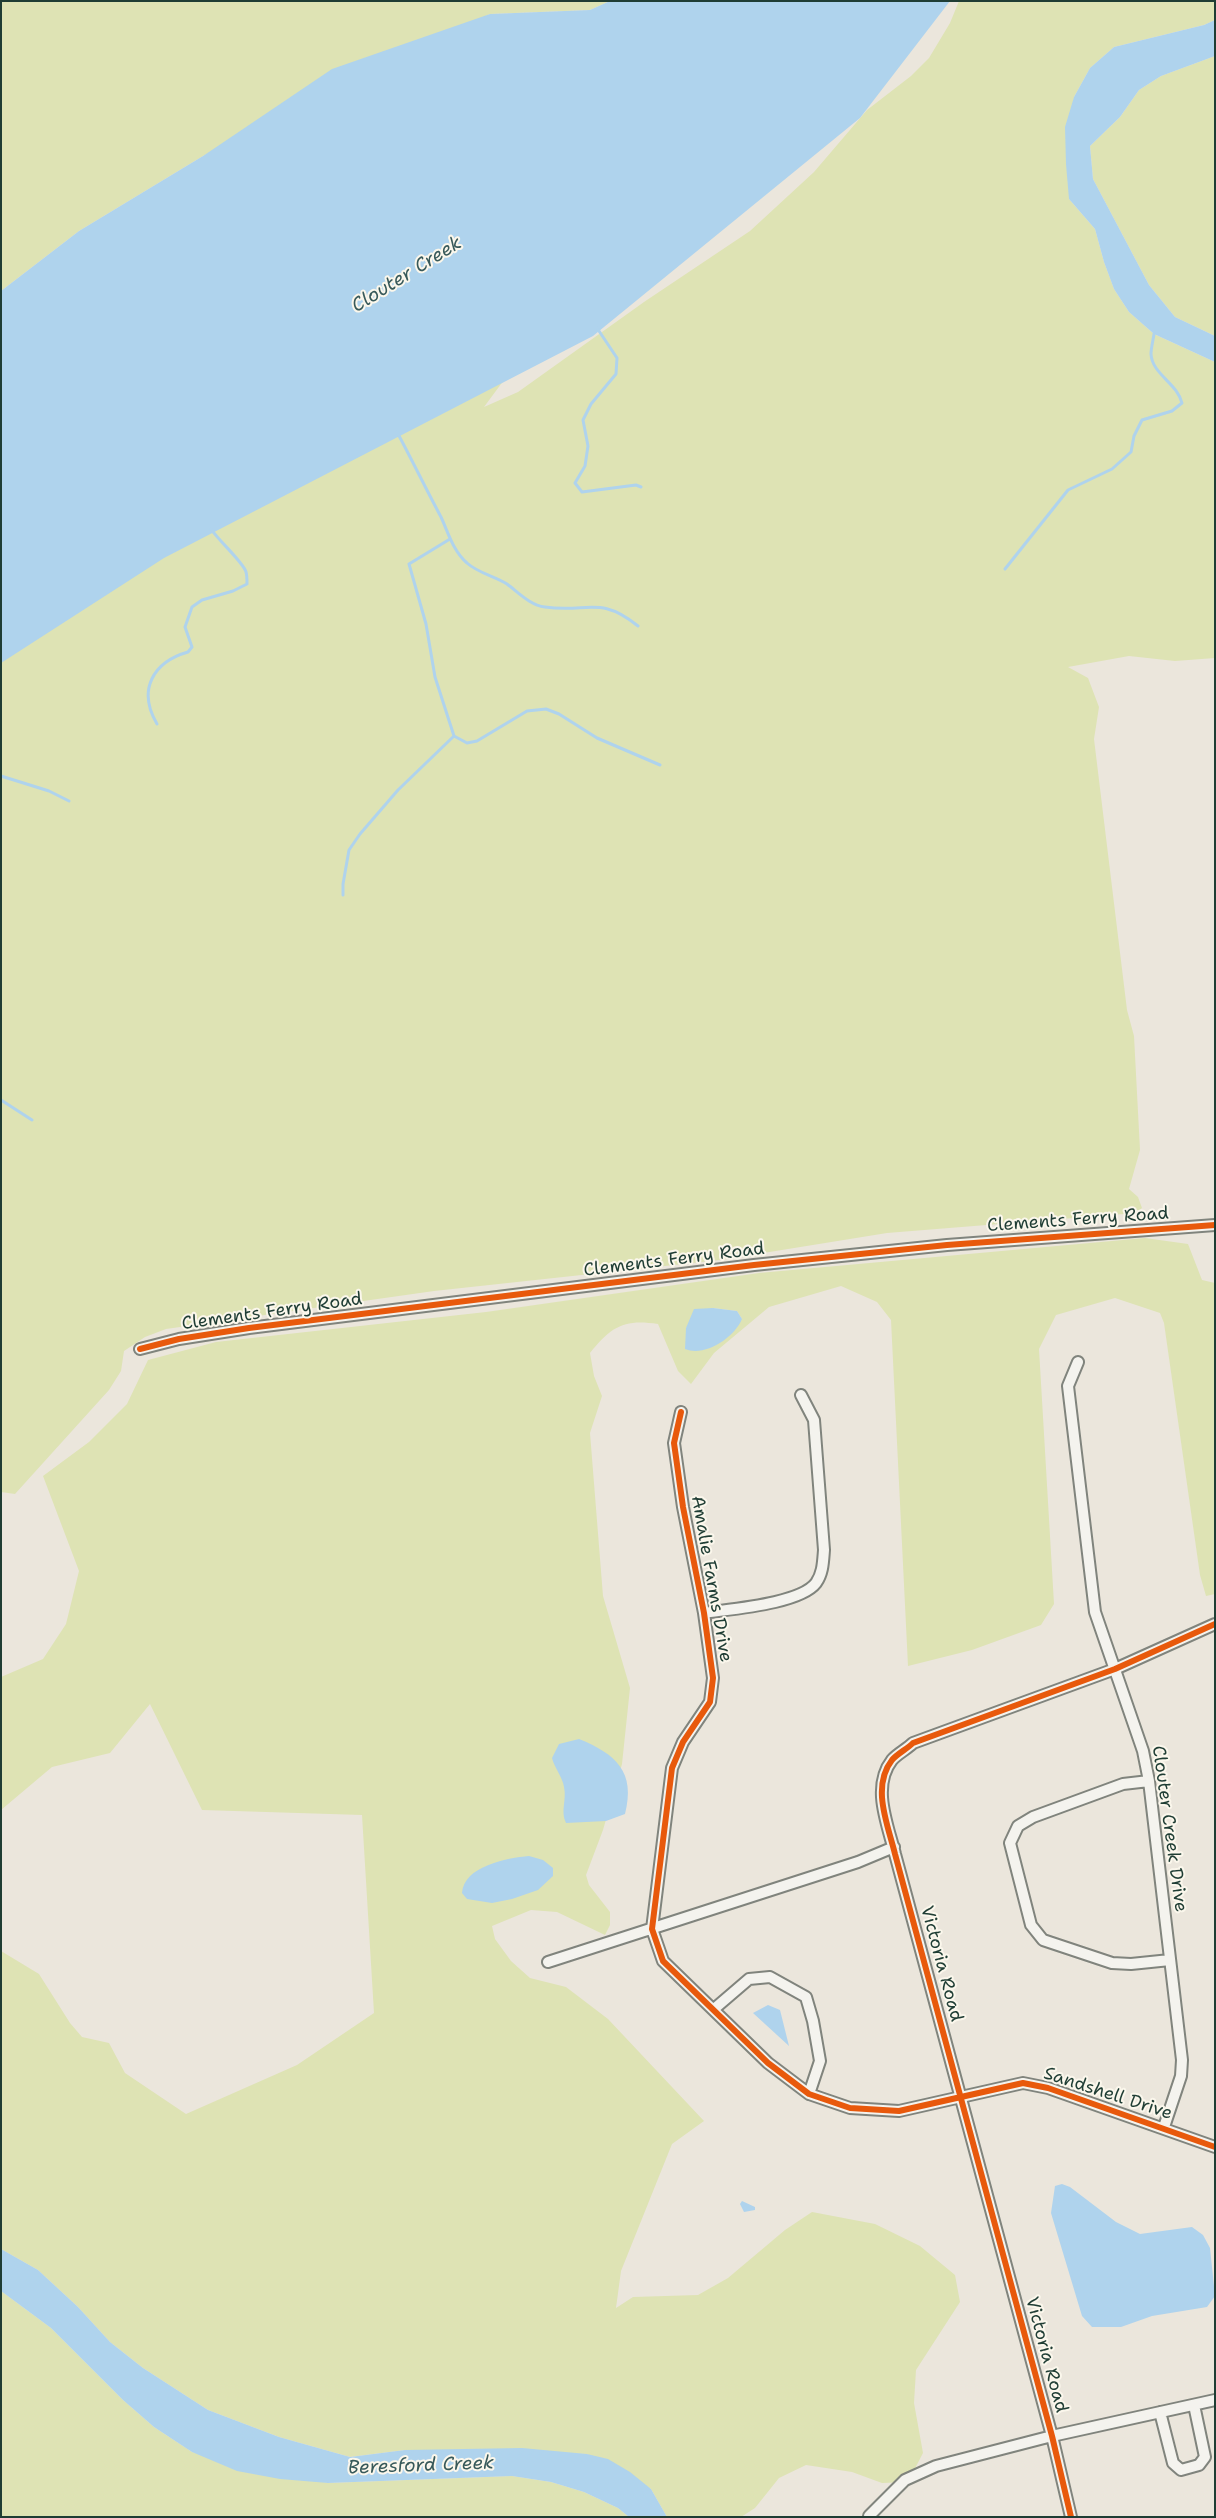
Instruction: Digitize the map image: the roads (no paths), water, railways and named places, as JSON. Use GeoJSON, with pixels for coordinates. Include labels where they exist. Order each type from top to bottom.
{"type":"FeatureCollection","features":[{"type":"Feature","properties":{"kind":"street","name":"Clements Ferry Road"},"geometry":{"type":"LineString","coordinates":[[140,1349],[179,1339],[249,1328],[754,1265],[947,1245],[1215,1225]]}},
{"type":"Feature","properties":{"kind":"street","name":"Clouter Creek Drive"},"geometry":{"type":"LineString","coordinates":[[1078,1362],[1068,1386],[1094,1602],[1103,1640],[1144,1751],[1182,2060],[1181,2076],[1164,2127]]}},
{"type":"Feature","properties":{"kind":"street"},"geometry":{"type":"LineString","coordinates":[[704,1613],[759,1604],[804,1593],[815,1584],[823,1570],[824,1550],[814,1420],[801,1395]]}},
{"type":"Feature","properties":{"kind":"street","name":"Amalie Farms Drive"},"geometry":{"type":"LineString","coordinates":[[681,1412],[674,1443],[683,1507],[704,1613],[713,1678],[710,1702],[683,1742],[672,1768],[652,1930],[663,1961],[768,2064],[809,2094]]}},
{"type":"Feature","properties":{"kind":"street","name":"Victoria Road"},"geometry":{"type":"LineString","coordinates":[[1071,2517],[1052,2436],[894,1847],[882,1799],[882,1779],[892,1760],[913,1743],[1115,1669],[1215,1624]]}},
{"type":"Feature","properties":{"kind":"street"},"geometry":{"type":"LineString","coordinates":[[1149,1781],[1123,1784],[1033,1817],[1018,1826],[1010,1843],[1031,1926],[1043,1940],[1112,1963],[1131,1964],[1170,1960]]}},
{"type":"Feature","properties":{"kind":"street"},"geometry":{"type":"LineString","coordinates":[[548,1962],[858,1862],[894,1847]]}},
{"type":"Feature","properties":{"kind":"street"},"geometry":{"type":"LineString","coordinates":[[714,2009],[749,1979],[770,1977],[806,1996],[820,2061],[809,2094]]}},
{"type":"Feature","properties":{"kind":"street","name":"Sandshell Drive"},"geometry":{"type":"LineString","coordinates":[[809,2094],[850,2108],[899,2111],[1023,2083],[1048,2088],[1164,2127],[1215,2147]]}},
{"type":"Feature","properties":{"kind":"street"},"geometry":{"type":"LineString","coordinates":[[869,2516],[905,2480],[936,2466],[1052,2436],[1215,2400]]}},
{"type":"Feature","properties":{"kind":"street"},"geometry":{"type":"LineString","coordinates":[[1160,2412],[1173,2463],[1181,2470],[1199,2465],[1205,2457],[1194,2405]]}},
{"type":"Feature","properties":{"kind":"water","name":"Clouter Creek"},"geometry":{"type":"Polygon","coordinates":[[[610,1],[950,1],[860,118],[593,336],[164,558],[1,663],[1,291],[79,231],[203,156],[332,69],[490,14],[590,10],[610,1]]]}},
{"type":"Feature","properties":{"kind":"water"},"geometry":{"type":"Polygon","coordinates":[[[1215,20],[1215,56],[1161,76],[1139,90],[1120,117],[1090,146],[1093,179],[1149,285],[1175,317],[1215,336],[1215,362],[1154,334],[1129,312],[1114,289],[1095,229],[1069,199],[1065,127],[1074,97],[1090,68],[1114,47],[1204,25],[1215,20]]]}},
{"type":"Feature","properties":{"kind":"water"},"geometry":{"type":"Polygon","coordinates":[[[713,1308],[737,1311],[742,1319],[733,1333],[718,1344],[701,1350],[685,1349],[686,1328],[694,1309],[713,1308]]]}},
{"type":"Feature","properties":{"kind":"water"},"geometry":{"type":"Polygon","coordinates":[[[579,1739],[603,1751],[620,1766],[628,1787],[625,1814],[606,1821],[566,1823],[564,1819],[565,1792],[552,1758],[559,1744],[579,1739]]]}},
{"type":"Feature","properties":{"kind":"water"},"geometry":{"type":"Polygon","coordinates":[[[529,1856],[543,1860],[553,1868],[553,1876],[538,1890],[512,1899],[492,1903],[467,1899],[462,1893],[470,1876],[478,1870],[499,1861],[529,1856]]]}},
{"type":"Feature","properties":{"kind":"water"},"geometry":{"type":"Polygon","coordinates":[[[768,2005],[780,2010],[789,2046],[753,2013],[768,2005]]]}},
{"type":"Feature","properties":{"kind":"water"},"geometry":{"type":"Polygon","coordinates":[[[1062,2184],[1070,2187],[1116,2222],[1140,2234],[1192,2227],[1203,2235],[1210,2248],[1215,2296],[1207,2307],[1152,2316],[1121,2327],[1092,2327],[1082,2316],[1051,2213],[1055,2186],[1062,2184]]]}},
{"type":"Feature","properties":{"kind":"water"},"geometry":{"type":"Polygon","coordinates":[[[742,2201],[755,2207],[755,2210],[744,2212],[740,2204],[742,2201]]]}},
{"type":"Feature","properties":{"kind":"water","name":"Beresford Creek"},"geometry":{"type":"Polygon","coordinates":[[[1,2249],[38,2270],[78,2307],[110,2342],[143,2368],[208,2410],[279,2437],[350,2457],[405,2450],[522,2448],[587,2454],[608,2459],[630,2472],[651,2489],[667,2517],[629,2517],[618,2508],[584,2492],[551,2482],[512,2476],[328,2483],[280,2479],[237,2471],[192,2452],[154,2427],[123,2400],[51,2328],[1,2291],[1,2249]]]}},
{"type":"Feature","properties":{"kind":"waterway"},"geometry":{"type":"LineString","coordinates":[[597,328],[617,358],[616,374],[591,404],[583,420],[588,446],[585,466],[575,483],[582,492],[636,485],[641,487]]}},
{"type":"Feature","properties":{"kind":"waterway"},"geometry":{"type":"LineString","coordinates":[[1005,569],[1068,490],[1112,469],[1131,452],[1134,436],[1142,420],[1172,411],[1182,403],[1175,390],[1152,361],[1151,352],[1154,334]]}},
{"type":"Feature","properties":{"kind":"waterway"},"geometry":{"type":"LineString","coordinates":[[397,432],[441,517],[454,547],[467,563],[507,584],[534,604],[560,608],[603,608],[625,617],[638,626]]}},
{"type":"Feature","properties":{"kind":"waterway"},"geometry":{"type":"LineString","coordinates":[[157,724],[148,700],[149,689],[152,679],[158,670],[166,663],[188,652],[192,647],[185,627],[192,607],[202,600],[233,591],[247,584],[247,575],[244,568],[211,529]]}},
{"type":"Feature","properties":{"kind":"waterway"},"geometry":{"type":"LineString","coordinates":[[450,539],[409,564],[426,624],[435,677],[454,736],[467,743],[477,741],[527,711],[546,709],[559,714],[597,738],[660,765]]}},
{"type":"Feature","properties":{"kind":"waterway"},"geometry":{"type":"LineString","coordinates":[[343,895],[349,850],[360,834],[398,790],[454,736]]}},
{"type":"Feature","properties":{"kind":"waterway"},"geometry":{"type":"LineString","coordinates":[[1,776],[49,791],[69,801]]}},
{"type":"Feature","properties":{"kind":"waterway"},"geometry":{"type":"LineString","coordinates":[[1,1100],[32,1120]]}}]}
